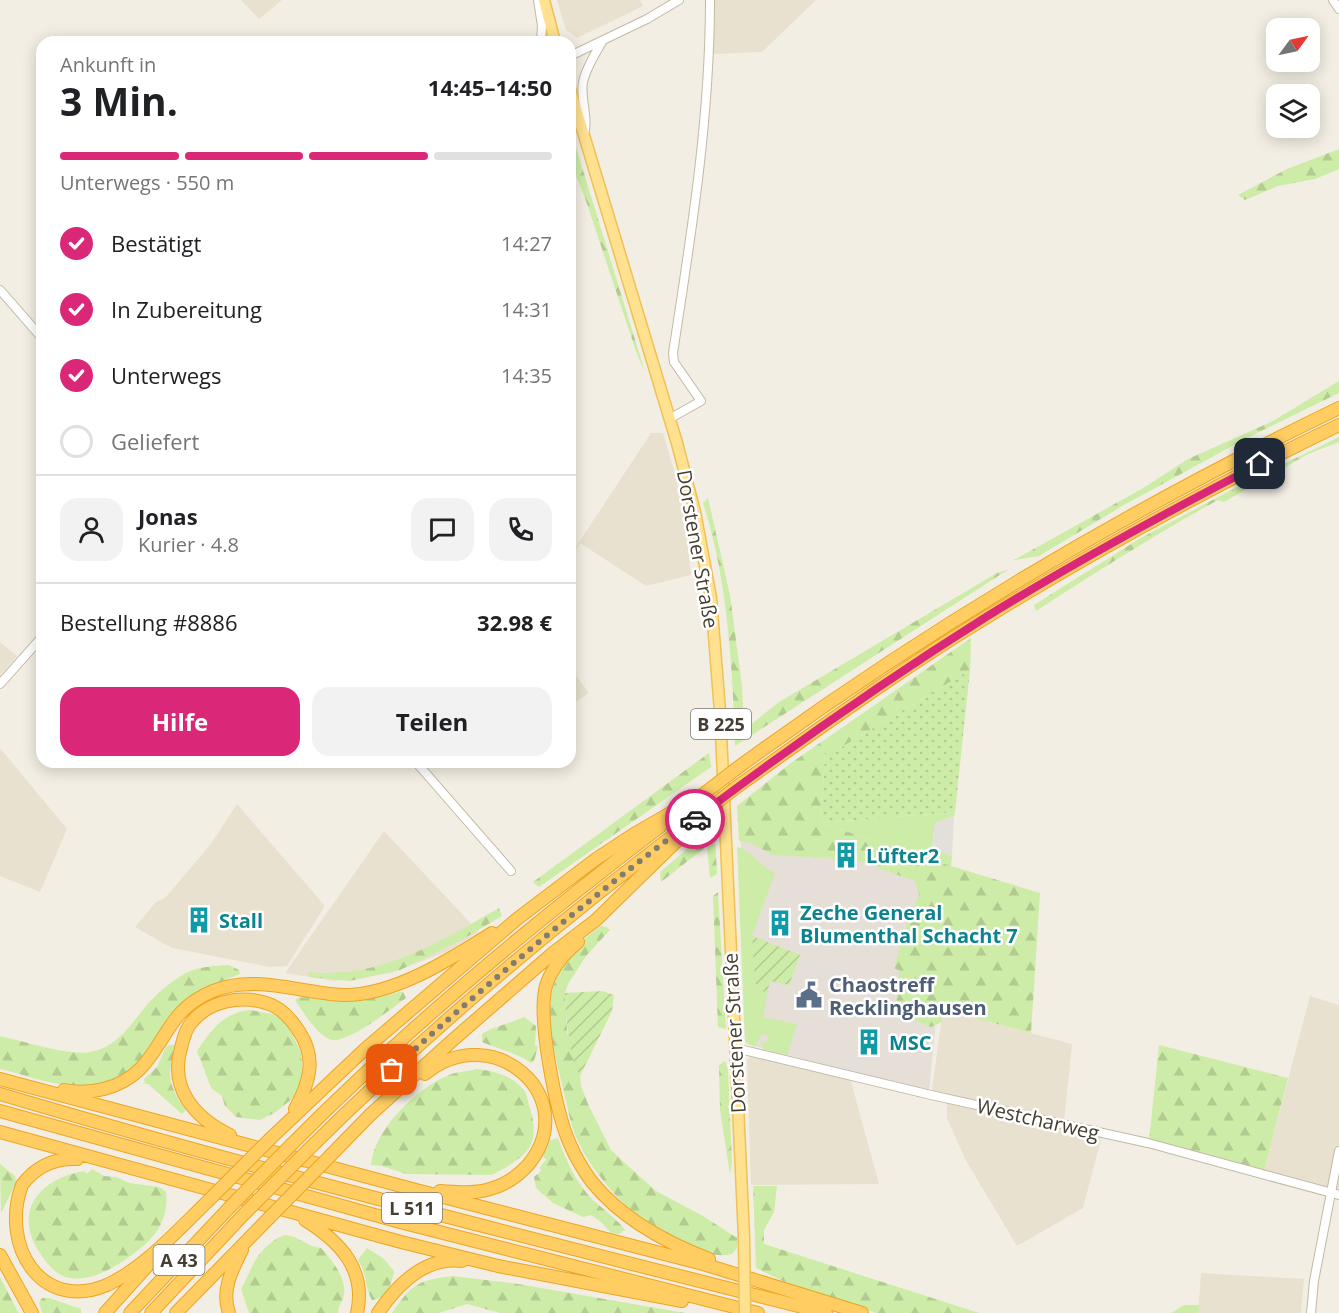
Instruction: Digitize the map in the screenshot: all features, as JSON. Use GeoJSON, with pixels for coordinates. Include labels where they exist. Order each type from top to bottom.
{"type":"FeatureCollection","features":[{"type":"Feature","properties":{"kind":"highway","name":"A 43"},"geometry":{"type":"LineString","coordinates":[[130,1313],[292,1144],[424,1020],[592,879],[736,769],[818,709],[1025,576],[1202,477],[1339,408]]}},
{"type":"Feature","properties":{"kind":"highway","name":"A 43"},"geometry":{"type":"LineString","coordinates":[[150,1313],[246,1212],[376,1084],[522,955],[609,883],[738,786],[850,706],[987,617],[1208,491],[1339,425]]}},
{"type":"Feature","properties":{"kind":"highway"},"geometry":{"type":"LineString","coordinates":[[108,1161],[62,1159],[45,1164],[28,1177],[18,1191],[8,1219],[9,1236],[21,1267],[33,1279],[49,1289],[79,1292],[105,1286],[138,1265],[184,1224],[287,1122],[381,1035],[517,920],[596,859],[702,795]]}},
{"type":"Feature","properties":{"kind":"highway"},"geometry":{"type":"LineString","coordinates":[[176,1313],[391,1095],[553,953],[596,920],[661,859],[707,810]]}},
{"type":"Feature","properties":{"kind":"highway"},"geometry":{"type":"LineString","coordinates":[[33,1088],[43,1086],[93,1092],[119,1083],[139,1070],[180,1012],[214,990],[231,986],[264,984],[342,995],[363,994],[407,980],[445,962],[517,920]]}},
{"type":"Feature","properties":{"kind":"highway"},"geometry":{"type":"LineString","coordinates":[[596,920],[590,930],[558,963],[546,985],[543,1010],[544,1029],[558,1103],[570,1144],[592,1182],[607,1198],[641,1224],[689,1251],[764,1279],[780,1288]]}},
{"type":"Feature","properties":{"kind":"highway"},"geometry":{"type":"LineString","coordinates":[[250,1145],[221,1131],[202,1117],[184,1094],[178,1082],[176,1069],[185,1035],[191,1022],[207,1010],[219,1003],[239,999],[267,1003],[293,1021],[310,1056],[310,1074],[305,1091],[287,1122]]}},
{"type":"Feature","properties":{"kind":"highway"},"geometry":{"type":"LineString","coordinates":[[346,1140],[434,1066],[457,1057],[479,1054],[495,1057],[511,1063],[527,1076],[541,1100],[546,1127],[541,1146],[520,1174],[492,1189],[480,1191],[417,1190]]}},
{"type":"Feature","properties":{"kind":"highway"},"geometry":{"type":"LineString","coordinates":[[0,1079],[704,1264],[862,1313]]}},
{"type":"Feature","properties":{"kind":"highway","name":"L 511"},"geometry":{"type":"LineString","coordinates":[[0,1094],[368,1197],[826,1313]]}},
{"type":"Feature","properties":{"kind":"highway","name":"L 511"},"geometry":{"type":"LineString","coordinates":[[0,1111],[389,1219],[758,1313]]}},
{"type":"Feature","properties":{"kind":"highway"},"geometry":{"type":"LineString","coordinates":[[0,1132],[401,1242],[498,1266],[686,1302],[734,1307]]}},
{"type":"Feature","properties":{"kind":"highway"},"geometry":{"type":"LineString","coordinates":[[291,1211],[331,1238],[348,1258],[358,1285],[357,1313]]}},
{"type":"Feature","properties":{"kind":"highway"},"geometry":{"type":"LineString","coordinates":[[105,1313],[184,1224]]}},
{"type":"Feature","properties":{"kind":"highway"},"geometry":{"type":"LineString","coordinates":[[229,1313],[226,1306],[228,1277],[248,1238]]}},
{"type":"Feature","properties":{"kind":"highway"},"geometry":{"type":"LineString","coordinates":[[0,1254],[32,1313]]}},
{"type":"Feature","properties":{"kind":"highway"},"geometry":{"type":"LineString","coordinates":[[378,1313],[397,1287],[423,1269],[437,1263],[457,1260],[498,1266]]}},
{"type":"Feature","properties":{"kind":"main road"},"geometry":{"type":"LineString","coordinates":[[544,0],[553,36]]}},
{"type":"Feature","properties":{"kind":"main road","name":"Dorstener Straße"},"geometry":{"type":"LineString","coordinates":[[576,110],[630,284],[695,512],[711,598],[720,711],[744,1237],[745,1313]]}},
{"type":"Feature","properties":{"kind":"street"},"geometry":{"type":"LineString","coordinates":[[538,0],[541,36]]}},
{"type":"Feature","properties":{"kind":"street"},"geometry":{"type":"LineString","coordinates":[[576,53],[679,0]]}},
{"type":"Feature","properties":{"kind":"street"},"geometry":{"type":"LineString","coordinates":[[669,419],[700,401],[674,362],[673,353],[705,127],[710,55],[710,0]]}},
{"type":"Feature","properties":{"kind":"street"},"geometry":{"type":"LineString","coordinates":[[1333,0],[1339,9]]}},
{"type":"Feature","properties":{"kind":"street"},"geometry":{"type":"LineString","coordinates":[[584,138],[587,124],[583,83],[591,60],[602,41]]}},
{"type":"Feature","properties":{"kind":"street"},"geometry":{"type":"LineString","coordinates":[[0,290],[36,331]]}},
{"type":"Feature","properties":{"kind":"street"},"geometry":{"type":"LineString","coordinates":[[0,684],[36,643]]}},
{"type":"Feature","properties":{"kind":"street"},"geometry":{"type":"LineString","coordinates":[[421,768],[511,871]]}},
{"type":"Feature","properties":{"kind":"street","name":"Westcharweg"},"geometry":{"type":"LineString","coordinates":[[735,1048],[930,1095],[1148,1143],[1335,1193]]}},
{"type":"Feature","properties":{"kind":"street"},"geometry":{"type":"LineString","coordinates":[[1311,1313],[1314,1281],[1335,1193],[1339,1151]]}},
{"type":"Feature","properties":{"kind":"shaded area"},"geometry":{"type":"Polygon","coordinates":[[[241,0],[282,0],[259,19],[241,0]]]}},
{"type":"Feature","properties":{"kind":"shaded area"},"geometry":{"type":"Polygon","coordinates":[[[557,0],[640,0],[643,6],[577,38],[566,30],[557,0]]]}},
{"type":"Feature","properties":{"kind":"shaded area"},"geometry":{"type":"Polygon","coordinates":[[[714,0],[816,0],[762,52],[713,54],[714,0]]]}},
{"type":"Feature","properties":{"kind":"shaded area"},"geometry":{"type":"Polygon","coordinates":[[[651,433],[663,433],[684,514],[691,575],[646,586],[580,543],[576,549],[651,433]]]}},
{"type":"Feature","properties":{"kind":"shaded area"},"geometry":{"type":"Polygon","coordinates":[[[0,642],[17,656],[0,675],[0,642]]]}},
{"type":"Feature","properties":{"kind":"shaded area"},"geometry":{"type":"Polygon","coordinates":[[[576,676],[589,693],[576,702],[576,676]]]}},
{"type":"Feature","properties":{"kind":"shaded area"},"geometry":{"type":"Polygon","coordinates":[[[0,748],[67,829],[40,892],[0,876],[0,748]]]}},
{"type":"Feature","properties":{"kind":"shaded area"},"geometry":{"type":"Polygon","coordinates":[[[237,804],[325,906],[287,966],[270,967],[172,948],[135,927],[156,902],[165,898],[210,845],[237,804]]]}},
{"type":"Feature","properties":{"kind":"shaded area"},"geometry":{"type":"Polygon","coordinates":[[[954,816],[952,856],[932,848],[935,823],[954,816]]]}},
{"type":"Feature","properties":{"kind":"shaded area","name":"Zeche General Blumenthal Schacht 7"},"geometry":{"type":"Polygon","coordinates":[[[740,817],[951,866],[929,1092],[747,1044],[740,817]]]}},
{"type":"Feature","properties":{"kind":"shaded area"},"geometry":{"type":"Polygon","coordinates":[[[384,831],[479,932],[446,952],[391,973],[334,981],[285,973],[384,831]]]}},
{"type":"Feature","properties":{"kind":"shaded area"},"geometry":{"type":"Polygon","coordinates":[[[808,968],[820,971],[817,984],[805,981],[808,968]]]}},
{"type":"Feature","properties":{"kind":"shaded area"},"geometry":{"type":"Polygon","coordinates":[[[1310,996],[1339,1005],[1339,1192],[1264,1171],[1310,996]]]}},
{"type":"Feature","properties":{"kind":"shaded area"},"geometry":{"type":"Polygon","coordinates":[[[943,1010],[1072,1044],[1064,1123],[1103,1132],[1083,1208],[1017,1246],[965,1159],[947,1118],[947,1100],[931,1096],[943,1010]]]}},
{"type":"Feature","properties":{"kind":"shaded area"},"geometry":{"type":"Polygon","coordinates":[[[752,1056],[850,1078],[879,1184],[751,1185],[747,1060],[752,1056]]]}},
{"type":"Feature","properties":{"kind":"shaded area"},"geometry":{"type":"Polygon","coordinates":[[[1201,1273],[1304,1279],[1301,1313],[1198,1313],[1201,1273]]]}},
{"type":"Feature","properties":{"kind":"green space"},"geometry":{"type":"Polygon","coordinates":[[[576,148],[645,372],[637,354],[576,176],[576,148]]]}},
{"type":"Feature","properties":{"kind":"green space"},"geometry":{"type":"Polygon","coordinates":[[[1339,149],[1339,169],[1315,179],[1278,186],[1245,200],[1238,195],[1287,169],[1339,149]]]}},
{"type":"Feature","properties":{"kind":"green space"},"geometry":{"type":"Polygon","coordinates":[[[1339,381],[1339,393],[1247,438],[1124,505],[1039,556],[1014,560],[1145,487],[1188,459],[1273,421],[1339,381]]]}},
{"type":"Feature","properties":{"kind":"green space"},"geometry":{"type":"Polygon","coordinates":[[[1339,437],[1339,442],[1308,454],[1224,502],[1218,500],[1195,513],[1036,611],[1034,605],[1139,539],[1339,437]]]}},
{"type":"Feature","properties":{"kind":"green space"},"geometry":{"type":"Polygon","coordinates":[[[708,498],[730,595],[742,686],[744,730],[779,702],[997,573],[1009,569],[735,746],[733,686],[723,592],[718,561],[703,503],[708,498]]]}},
{"type":"Feature","properties":{"kind":"green space"},"geometry":{"type":"Polygon","coordinates":[[[971,638],[970,670],[837,750],[825,753],[821,823],[1040,893],[1031,1033],[943,1010],[942,1022],[931,1027],[893,1012],[900,989],[896,985],[900,971],[894,968],[907,923],[919,895],[915,881],[856,860],[773,855],[755,845],[739,841],[737,806],[791,763],[971,638]]]}},
{"type":"Feature","properties":{"kind":"green space"},"geometry":{"type":"Polygon","coordinates":[[[970,670],[955,812],[821,823],[825,753],[837,750],[970,670]]]}},
{"type":"Feature","properties":{"kind":"green space"},"geometry":{"type":"Polygon","coordinates":[[[709,753],[711,767],[539,887],[533,882],[709,753]]]}},
{"type":"Feature","properties":{"kind":"green space"},"geometry":{"type":"Polygon","coordinates":[[[955,812],[954,816],[935,823],[932,847],[952,856],[951,866],[821,823],[955,812]]]}},
{"type":"Feature","properties":{"kind":"green space"},"geometry":{"type":"Polygon","coordinates":[[[710,833],[715,834],[717,874],[710,878],[707,846],[661,882],[660,872],[699,839],[705,838],[707,843],[706,838],[710,833]]]}},
{"type":"Feature","properties":{"kind":"green space"},"geometry":{"type":"Polygon","coordinates":[[[737,847],[742,848],[775,873],[752,936],[755,983],[767,995],[763,1017],[797,1024],[787,1055],[763,1049],[762,1042],[767,1042],[768,1036],[762,1034],[755,1047],[745,1042],[737,847]]]}},
{"type":"Feature","properties":{"kind":"green space"},"geometry":{"type":"Polygon","coordinates":[[[718,892],[726,1029],[718,1027],[713,896],[718,892]]]}},
{"type":"Feature","properties":{"kind":"green space"},"geometry":{"type":"Polygon","coordinates":[[[499,908],[502,916],[463,939],[400,970],[350,981],[310,977],[307,972],[334,973],[360,970],[408,956],[499,908]]]}},
{"type":"Feature","properties":{"kind":"green space"},"geometry":{"type":"Polygon","coordinates":[[[601,926],[610,930],[586,956],[568,984],[565,993],[567,1032],[588,1104],[611,1150],[656,1191],[703,1216],[737,1238],[737,1248],[732,1254],[717,1255],[694,1248],[632,1210],[601,1178],[576,1137],[552,1037],[550,1008],[558,973],[580,943],[601,926]]]}},
{"type":"Feature","properties":{"kind":"green space"},"geometry":{"type":"Polygon","coordinates":[[[752,936],[800,955],[789,985],[770,981],[767,995],[755,983],[752,936]]]}},
{"type":"Feature","properties":{"kind":"green space"},"geometry":{"type":"Polygon","coordinates":[[[229,965],[239,970],[240,974],[182,1003],[165,1021],[146,1055],[127,1071],[105,1082],[80,1086],[67,1085],[0,1069],[0,1036],[70,1052],[81,1053],[100,1049],[116,1040],[150,1002],[177,978],[198,969],[229,965]]]}},
{"type":"Feature","properties":{"kind":"green space"},"geometry":{"type":"Polygon","coordinates":[[[602,991],[614,995],[612,1011],[580,1076],[570,1046],[565,993],[602,991]]]}},
{"type":"Feature","properties":{"kind":"green space"},"geometry":{"type":"Polygon","coordinates":[[[403,992],[406,998],[368,1025],[336,1040],[329,1039],[319,1032],[295,1000],[299,997],[362,999],[403,992]]]}},
{"type":"Feature","properties":{"kind":"green space"},"geometry":{"type":"Polygon","coordinates":[[[250,1010],[272,1014],[285,1021],[301,1052],[303,1080],[299,1091],[276,1112],[260,1120],[236,1117],[225,1106],[222,1096],[211,1088],[197,1051],[225,1018],[250,1010]]]}},
{"type":"Feature","properties":{"kind":"green space"},"geometry":{"type":"Polygon","coordinates":[[[524,1017],[536,1026],[535,1045],[538,1047],[534,1061],[531,1063],[515,1054],[482,1042],[482,1034],[524,1017]]]}},
{"type":"Feature","properties":{"kind":"green space"},"geometry":{"type":"Polygon","coordinates":[[[169,1045],[175,1045],[170,1077],[176,1095],[186,1110],[182,1114],[148,1084],[145,1084],[144,1079],[157,1067],[169,1045]]]}},
{"type":"Feature","properties":{"kind":"green space"},"geometry":{"type":"Polygon","coordinates":[[[1159,1045],[1288,1078],[1264,1171],[1149,1141],[1159,1045]]]}},
{"type":"Feature","properties":{"kind":"green space"},"geometry":{"type":"Polygon","coordinates":[[[725,1061],[728,1068],[732,1163],[730,1174],[720,1110],[719,1065],[725,1061]]]}},
{"type":"Feature","properties":{"kind":"green space"},"geometry":{"type":"Polygon","coordinates":[[[476,1069],[495,1072],[507,1077],[525,1092],[534,1130],[532,1142],[525,1153],[491,1175],[406,1174],[371,1165],[380,1138],[399,1111],[411,1100],[424,1089],[449,1075],[476,1069]]]}},
{"type":"Feature","properties":{"kind":"green space"},"geometry":{"type":"Polygon","coordinates":[[[558,1138],[568,1163],[582,1187],[625,1230],[619,1234],[611,1233],[591,1215],[583,1217],[553,1203],[536,1188],[534,1177],[541,1171],[540,1167],[546,1160],[543,1156],[547,1141],[558,1138]]]}},
{"type":"Feature","properties":{"kind":"green space"},"geometry":{"type":"Polygon","coordinates":[[[0,1164],[15,1176],[16,1183],[1,1213],[0,1164]]]}},
{"type":"Feature","properties":{"kind":"green space"},"geometry":{"type":"Polygon","coordinates":[[[92,1169],[104,1176],[116,1177],[129,1183],[159,1187],[166,1192],[166,1210],[156,1233],[144,1245],[115,1266],[97,1275],[79,1279],[65,1277],[51,1267],[33,1240],[29,1226],[30,1212],[34,1200],[42,1190],[68,1175],[84,1171],[87,1174],[92,1169]]]}},
{"type":"Feature","properties":{"kind":"green space"},"geometry":{"type":"Polygon","coordinates":[[[753,1186],[777,1186],[774,1212],[764,1230],[764,1244],[979,1313],[876,1313],[783,1281],[756,1268],[753,1186]]]}},
{"type":"Feature","properties":{"kind":"green space"},"geometry":{"type":"Polygon","coordinates":[[[285,1235],[321,1248],[333,1263],[341,1276],[344,1289],[338,1313],[249,1313],[241,1289],[257,1257],[268,1245],[285,1235]]]}},
{"type":"Feature","properties":{"kind":"green space"},"geometry":{"type":"Polygon","coordinates":[[[367,1248],[383,1258],[394,1271],[385,1294],[372,1300],[358,1260],[367,1248]]]}},
{"type":"Feature","properties":{"kind":"green space"},"geometry":{"type":"Polygon","coordinates":[[[453,1276],[518,1284],[685,1313],[500,1313],[467,1304],[439,1313],[392,1313],[417,1285],[432,1279],[453,1276]]]}},
{"type":"Feature","properties":{"kind":"green space"},"geometry":{"type":"Polygon","coordinates":[[[0,1277],[17,1310],[19,1313],[0,1313],[0,1277]]]}},
{"type":"Feature","properties":{"kind":"green space"},"geometry":{"type":"Polygon","coordinates":[[[42,1298],[49,1298],[81,1309],[81,1313],[42,1313],[39,1303],[42,1298]]]}},
{"type":"Feature","properties":{"kind":"green space"},"geometry":{"type":"Polygon","coordinates":[[[1184,1305],[1199,1305],[1198,1313],[1171,1313],[1184,1305]]]}},
{"type":"Feature","properties":{"kind":"way so far"},"geometry":{"type":"LineString","coordinates":[[392,1070],[557,926],[609,883],[695,819]]}},
{"type":"Feature","properties":{"kind":"place","name":"Lüfter2"},"geometry":{"type":"Point","coordinates":[846,855]}},
{"type":"Feature","properties":{"kind":"place","name":"Stall"},"geometry":{"type":"Point","coordinates":[199,920]}},
{"type":"Feature","properties":{"kind":"place","name":"Zeche General Blumenthal Schacht 7"},"geometry":{"type":"Point","coordinates":[780,923]}},
{"type":"Feature","properties":{"kind":"place","name":"Chaostreff Recklinghausen"},"geometry":{"type":"Point","coordinates":[809,995]}},
{"type":"Feature","properties":{"kind":"place","name":"MSC"},"geometry":{"type":"Point","coordinates":[869,1042]}},
{"type":"Feature","properties":{"kind":"route"},"geometry":{"type":"LineString","coordinates":[[695,819],[850,706],[987,617],[1146,525],[1260,464]]}}]}
